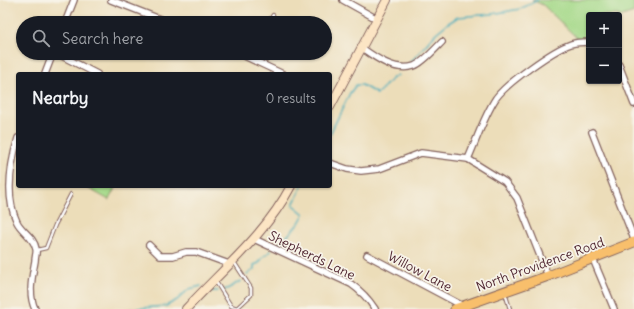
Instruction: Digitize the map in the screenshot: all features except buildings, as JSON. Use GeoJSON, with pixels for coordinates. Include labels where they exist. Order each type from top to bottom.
{"type":"FeatureCollection","features":[{"type":"Feature","properties":{"kind":"main road","name":"North Providence Road"},"geometry":{"type":"LineString","coordinates":[[459,308],[548,276],[634,242]]}},
{"type":"Feature","properties":{"kind":"street"},"geometry":{"type":"LineString","coordinates":[[68,16],[74,0]]}},
{"type":"Feature","properties":{"kind":"street"},"geometry":{"type":"LineString","coordinates":[[111,0],[152,16]]}},
{"type":"Feature","properties":{"kind":"street"},"geometry":{"type":"LineString","coordinates":[[344,0],[377,20]]}},
{"type":"Feature","properties":{"kind":"street"},"geometry":{"type":"LineString","coordinates":[[332,97],[362,48],[387,0]]}},
{"type":"Feature","properties":{"kind":"street"},"geometry":{"type":"LineString","coordinates":[[362,48],[384,63],[400,67],[414,66],[427,57],[442,42]]}},
{"type":"Feature","properties":{"kind":"street"},"geometry":{"type":"LineString","coordinates":[[468,159],[490,108],[503,89],[555,52],[570,44],[586,42]]}},
{"type":"Feature","properties":{"kind":"street"},"geometry":{"type":"LineString","coordinates":[[46,72],[52,60]]}},
{"type":"Feature","properties":{"kind":"street"},"geometry":{"type":"LineString","coordinates":[[69,60],[93,72]]}},
{"type":"Feature","properties":{"kind":"street"},"geometry":{"type":"LineString","coordinates":[[259,60],[280,72]]}},
{"type":"Feature","properties":{"kind":"street"},"geometry":{"type":"LineString","coordinates":[[622,73],[634,104]]}},
{"type":"Feature","properties":{"kind":"street"},"geometry":{"type":"LineString","coordinates":[[592,132],[634,239]]}},
{"type":"Feature","properties":{"kind":"street"},"geometry":{"type":"LineString","coordinates":[[16,145],[11,162],[11,198],[18,223],[32,238],[36,250],[31,294],[35,309]]}},
{"type":"Feature","properties":{"kind":"street"},"geometry":{"type":"LineString","coordinates":[[332,164],[347,169],[362,171],[379,169],[422,153],[468,159],[505,182],[517,198],[548,276]]}},
{"type":"Feature","properties":{"kind":"street"},"geometry":{"type":"LineString","coordinates":[[186,309],[254,239],[274,214],[291,188]]}},
{"type":"Feature","properties":{"kind":"street","name":"Shepherds Lane"},"geometry":{"type":"LineString","coordinates":[[254,239],[351,284],[362,292],[375,309]]}},
{"type":"Feature","properties":{"kind":"street"},"geometry":{"type":"LineString","coordinates":[[149,245],[160,256],[174,256],[186,252],[196,252],[231,262]]}},
{"type":"Feature","properties":{"kind":"street","name":"Willow Lane"},"geometry":{"type":"LineString","coordinates":[[367,255],[459,308]]}},
{"type":"Feature","properties":{"kind":"street"},"geometry":{"type":"LineString","coordinates":[[592,259],[614,309]]}},
{"type":"Feature","properties":{"kind":"lane"},"geometry":{"type":"LineString","coordinates":[[36,250],[46,248],[63,207],[71,194]]}},
{"type":"Feature","properties":{"kind":"lane"},"geometry":{"type":"LineString","coordinates":[[214,279],[224,292],[231,306],[237,308],[251,295],[251,288],[231,262]]}},
{"type":"Feature","properties":{"kind":"lane"},"geometry":{"type":"LineString","coordinates":[[504,291],[510,309]]}},
{"type":"Feature","properties":{"kind":"green space"},"geometry":{"type":"Polygon","coordinates":[[[532,0],[634,0],[634,12],[622,16],[622,12],[586,12],[586,41],[581,42],[543,5],[532,0]]]}},
{"type":"Feature","properties":{"kind":"green space"},"geometry":{"type":"Polygon","coordinates":[[[88,188],[115,188],[109,200],[88,188]]]}},
{"type":"Feature","properties":{"kind":"waterway"},"geometry":{"type":"LineString","coordinates":[[411,62],[436,33],[458,17],[492,14],[520,9],[538,0]]}},
{"type":"Feature","properties":{"kind":"waterway"},"geometry":{"type":"LineString","coordinates":[[332,130],[350,93],[356,85],[362,85],[377,94],[398,75]]}},
{"type":"Feature","properties":{"kind":"waterway"},"geometry":{"type":"LineString","coordinates":[[275,244],[281,243],[299,223],[304,214],[293,205],[301,188]]}},
{"type":"Feature","properties":{"kind":"waterway"},"geometry":{"type":"LineString","coordinates":[[247,275],[254,269],[254,265],[259,263],[263,257],[271,251]]}},
{"type":"Feature","properties":{"kind":"waterway"},"geometry":{"type":"LineString","coordinates":[[224,290],[241,281]]}},
{"type":"Feature","properties":{"kind":"waterway"},"geometry":{"type":"LineString","coordinates":[[130,309],[166,306],[177,300],[189,289],[201,286]]}},
{"type":"Feature","properties":{"kind":"waterway"},"geometry":{"type":"LineString","coordinates":[[211,291],[218,291]]}}]}
